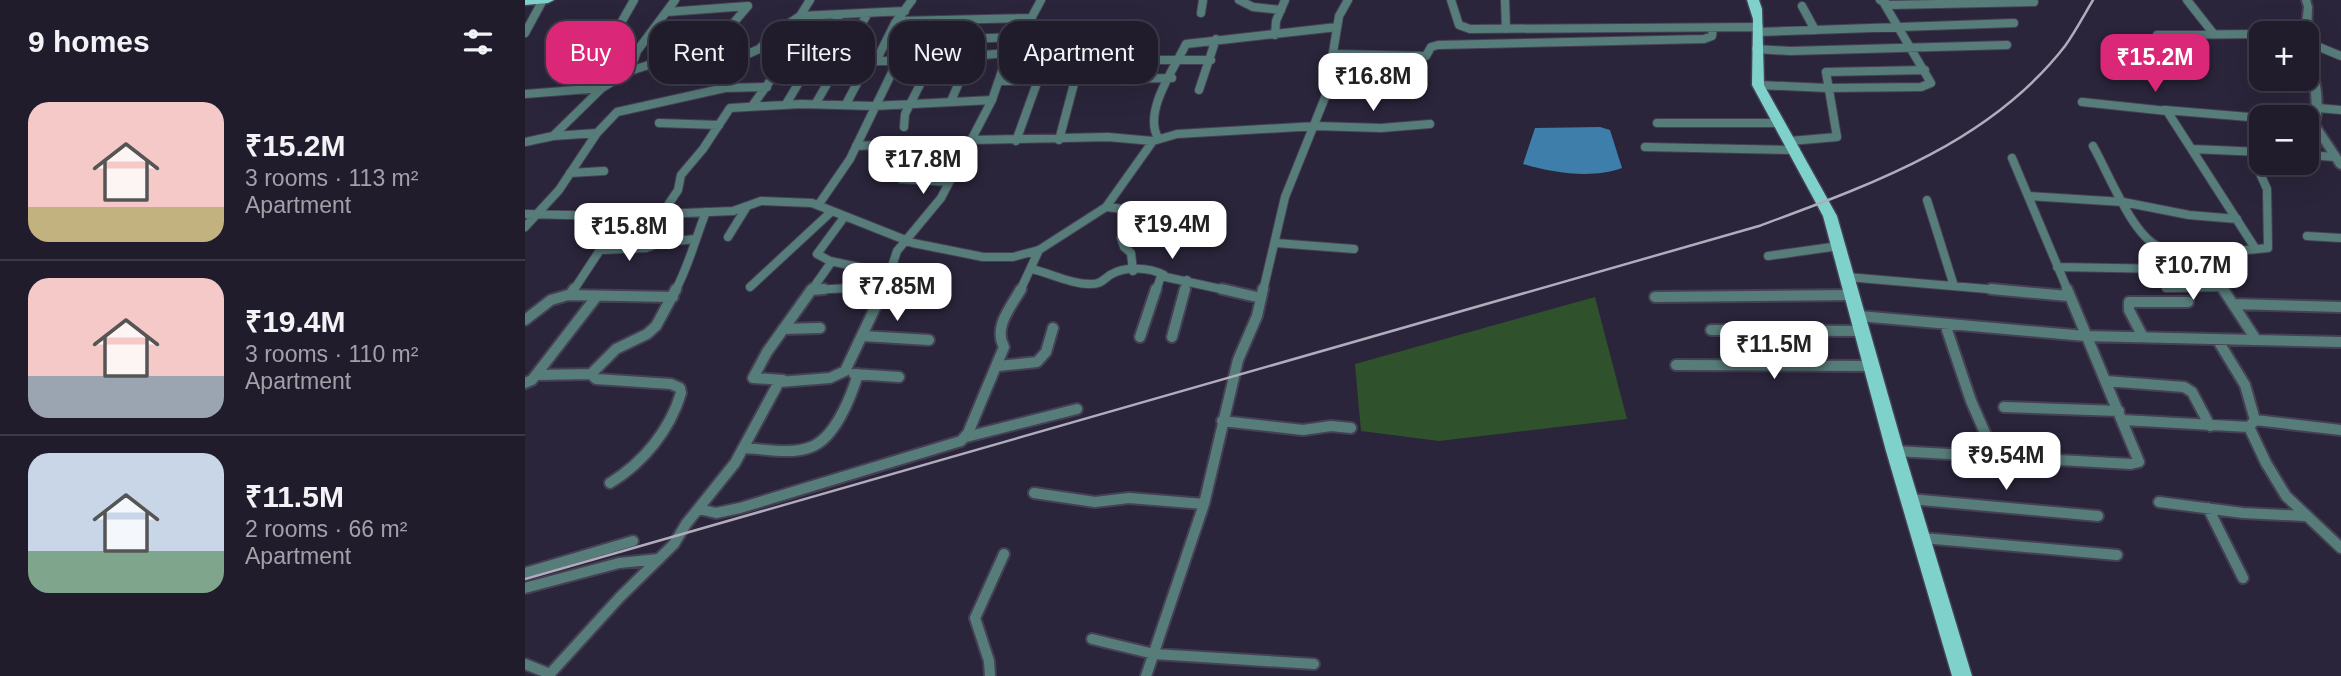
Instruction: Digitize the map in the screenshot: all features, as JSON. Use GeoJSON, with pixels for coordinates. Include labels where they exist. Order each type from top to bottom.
{"type":"FeatureCollection","features":[{"type":"Feature","properties":{"kind":"main road"},"geometry":{"type":"LineString","coordinates":[[1753,0],[1759,14],[1756,49],[1758,85],[1825,202],[1962,676]]}},
{"type":"Feature","properties":{"kind":"street"},"geometry":{"type":"LineString","coordinates":[[622,21],[634,0]]}},
{"type":"Feature","properties":{"kind":"street"},"geometry":{"type":"LineString","coordinates":[[635,57],[675,0]]}},
{"type":"Feature","properties":{"kind":"street"},"geometry":{"type":"LineString","coordinates":[[635,70],[667,60],[748,54],[800,16],[810,0]]}},
{"type":"Feature","properties":{"kind":"street"},"geometry":{"type":"LineString","coordinates":[[898,21],[912,0]]}},
{"type":"Feature","properties":{"kind":"street"},"geometry":{"type":"LineString","coordinates":[[1030,21],[1041,0]]}},
{"type":"Feature","properties":{"kind":"street"},"geometry":{"type":"LineString","coordinates":[[1201,13],[1203,0]]}},
{"type":"Feature","properties":{"kind":"street"},"geometry":{"type":"LineString","coordinates":[[1239,0],[1253,6],[1281,10]]}},
{"type":"Feature","properties":{"kind":"street"},"geometry":{"type":"LineString","coordinates":[[1275,34],[1276,21],[1285,0]]}},
{"type":"Feature","properties":{"kind":"street"},"geometry":{"type":"LineString","coordinates":[[1146,676],[1204,504],[1242,345],[1257,316],[1285,197],[1316,126],[1326,95],[1337,27],[1342,9],[1348,0]]}},
{"type":"Feature","properties":{"kind":"street"},"geometry":{"type":"LineString","coordinates":[[1451,0],[1462,27],[1506,29],[1815,30],[2014,23]]}},
{"type":"Feature","properties":{"kind":"street"},"geometry":{"type":"LineString","coordinates":[[1505,0],[1506,29]]}},
{"type":"Feature","properties":{"kind":"street"},"geometry":{"type":"LineString","coordinates":[[2187,0],[2213,33]]}},
{"type":"Feature","properties":{"kind":"street"},"geometry":{"type":"LineString","coordinates":[[2305,0],[2308,7],[2307,21]]}},
{"type":"Feature","properties":{"kind":"street"},"geometry":{"type":"LineString","coordinates":[[525,33],[537,1]]}},
{"type":"Feature","properties":{"kind":"street"},"geometry":{"type":"LineString","coordinates":[[881,12],[885,2]]}},
{"type":"Feature","properties":{"kind":"street"},"geometry":{"type":"LineString","coordinates":[[1758,85],[1827,88],[1921,87],[1931,83],[1882,2],[2034,2]]}},
{"type":"Feature","properties":{"kind":"street"},"geometry":{"type":"LineString","coordinates":[[667,12],[748,6],[735,21]]}},
{"type":"Feature","properties":{"kind":"street"},"geometry":{"type":"LineString","coordinates":[[1802,6],[1815,30]]}},
{"type":"Feature","properties":{"kind":"street"},"geometry":{"type":"LineString","coordinates":[[800,16],[905,11]]}},
{"type":"Feature","properties":{"kind":"street"},"geometry":{"type":"LineString","coordinates":[[863,21],[868,13]]}},
{"type":"Feature","properties":{"kind":"street"},"geometry":{"type":"LineString","coordinates":[[752,106],[817,16]]}},
{"type":"Feature","properties":{"kind":"street"},"geometry":{"type":"LineString","coordinates":[[836,21],[839,16]]}},
{"type":"Feature","properties":{"kind":"street"},"geometry":{"type":"LineString","coordinates":[[898,21],[1032,18]]}},
{"type":"Feature","properties":{"kind":"street"},"geometry":{"type":"LineString","coordinates":[[525,214],[591,217],[737,211],[761,201],[820,204],[905,239],[983,257],[1013,257],[1039,250],[1106,207],[1156,140],[1153,125],[1157,104],[1186,44],[1337,27]]}},
{"type":"Feature","properties":{"kind":"street"},"geometry":{"type":"LineString","coordinates":[[1333,54],[1426,56],[1431,47],[1438,46],[1704,39],[1712,36],[1713,28]]}},
{"type":"Feature","properties":{"kind":"street"},"geometry":{"type":"LineString","coordinates":[[2136,61],[2170,63],[2156,39],[2157,35],[2249,34]]}},
{"type":"Feature","properties":{"kind":"street"},"geometry":{"type":"LineString","coordinates":[[875,58],[889,37]]}},
{"type":"Feature","properties":{"kind":"street"},"geometry":{"type":"LineString","coordinates":[[1199,90],[1216,39]]}},
{"type":"Feature","properties":{"kind":"street"},"geometry":{"type":"LineString","coordinates":[[886,42],[999,40]]}},
{"type":"Feature","properties":{"kind":"street"},"geometry":{"type":"LineString","coordinates":[[1756,49],[1815,51],[2007,45]]}},
{"type":"Feature","properties":{"kind":"street"},"geometry":{"type":"LineString","coordinates":[[2319,47],[2341,55]]}},
{"type":"Feature","properties":{"kind":"street"},"geometry":{"type":"LineString","coordinates":[[1158,59],[1211,60]]}},
{"type":"Feature","properties":{"kind":"street"},"geometry":{"type":"LineString","coordinates":[[1645,147],[1793,145],[1837,137],[1826,72],[1925,70]]}},
{"type":"Feature","properties":{"kind":"street"},"geometry":{"type":"LineString","coordinates":[[1158,78],[1171,78]]}},
{"type":"Feature","properties":{"kind":"street"},"geometry":{"type":"LineString","coordinates":[[820,204],[856,146],[889,79]]}},
{"type":"Feature","properties":{"kind":"street"},"geometry":{"type":"LineString","coordinates":[[843,373],[882,297],[895,257],[905,239],[938,203],[992,100],[999,81]]}},
{"type":"Feature","properties":{"kind":"street"},"geometry":{"type":"LineString","coordinates":[[553,136],[609,84]]}},
{"type":"Feature","properties":{"kind":"street"},"geometry":{"type":"LineString","coordinates":[[786,104],[798,84]]}},
{"type":"Feature","properties":{"kind":"street"},"geometry":{"type":"LineString","coordinates":[[815,103],[827,84]]}},
{"type":"Feature","properties":{"kind":"street"},"geometry":{"type":"LineString","coordinates":[[846,104],[859,84]]}},
{"type":"Feature","properties":{"kind":"street"},"geometry":{"type":"LineString","coordinates":[[904,127],[904,117],[920,84]]}},
{"type":"Feature","properties":{"kind":"street"},"geometry":{"type":"LineString","coordinates":[[951,101],[958,84]]}},
{"type":"Feature","properties":{"kind":"street"},"geometry":{"type":"LineString","coordinates":[[1016,141],[1037,84]]}},
{"type":"Feature","properties":{"kind":"street"},"geometry":{"type":"LineString","coordinates":[[1059,140],[1074,84]]}},
{"type":"Feature","properties":{"kind":"street"},"geometry":{"type":"LineString","coordinates":[[525,227],[559,190],[597,133],[613,115],[620,111],[722,89],[767,87]]}},
{"type":"Feature","properties":{"kind":"street"},"geometry":{"type":"LineString","coordinates":[[525,94],[602,88]]}},
{"type":"Feature","properties":{"kind":"street"},"geometry":{"type":"LineString","coordinates":[[662,214],[678,190],[683,172],[728,109],[815,103],[876,106],[992,100]]}},
{"type":"Feature","properties":{"kind":"street"},"geometry":{"type":"LineString","coordinates":[[2082,102],[2249,117]]}},
{"type":"Feature","properties":{"kind":"street"},"geometry":{"type":"LineString","coordinates":[[2319,108],[2341,110]]}},
{"type":"Feature","properties":{"kind":"street"},"geometry":{"type":"LineString","coordinates":[[2165,110],[2193,149],[2255,248]]}},
{"type":"Feature","properties":{"kind":"street"},"geometry":{"type":"LineString","coordinates":[[1657,122],[1778,123]]}},
{"type":"Feature","properties":{"kind":"street"},"geometry":{"type":"LineString","coordinates":[[659,123],[719,125]]}},
{"type":"Feature","properties":{"kind":"street"},"geometry":{"type":"LineString","coordinates":[[972,140],[1059,140],[1111,136],[1156,140],[1177,134],[1316,126],[1381,128],[1430,124]]}},
{"type":"Feature","properties":{"kind":"street"},"geometry":{"type":"LineString","coordinates":[[2319,132],[2338,161]]}},
{"type":"Feature","properties":{"kind":"street"},"geometry":{"type":"LineString","coordinates":[[525,142],[553,136],[597,133]]}},
{"type":"Feature","properties":{"kind":"street"},"geometry":{"type":"LineString","coordinates":[[856,146],[879,145],[917,154],[963,156]]}},
{"type":"Feature","properties":{"kind":"street"},"geometry":{"type":"LineString","coordinates":[[2092,146],[2123,202],[2154,245],[2206,254],[2268,248],[2267,195],[2261,175]]}},
{"type":"Feature","properties":{"kind":"street"},"geometry":{"type":"LineString","coordinates":[[2193,149],[2249,151]]}},
{"type":"Feature","properties":{"kind":"street"},"geometry":{"type":"LineString","coordinates":[[2319,157],[2338,161]]}},
{"type":"Feature","properties":{"kind":"street"},"geometry":{"type":"LineString","coordinates":[[1895,451],[1996,458],[2139,461],[2012,158]]}},
{"type":"Feature","properties":{"kind":"street"},"geometry":{"type":"LineString","coordinates":[[570,173],[604,171]]}},
{"type":"Feature","properties":{"kind":"street"},"geometry":{"type":"LineString","coordinates":[[901,179],[949,182]]}},
{"type":"Feature","properties":{"kind":"street"},"geometry":{"type":"LineString","coordinates":[[2028,196],[2123,202],[2189,215],[2237,219]]}},
{"type":"Feature","properties":{"kind":"street"},"geometry":{"type":"LineString","coordinates":[[1927,200],[1954,286]]}},
{"type":"Feature","properties":{"kind":"street"},"geometry":{"type":"LineString","coordinates":[[729,237],[747,206]]}},
{"type":"Feature","properties":{"kind":"street"},"geometry":{"type":"LineString","coordinates":[[1106,207],[1185,216]]}},
{"type":"Feature","properties":{"kind":"street"},"geometry":{"type":"LineString","coordinates":[[750,287],[832,211]]}},
{"type":"Feature","properties":{"kind":"street"},"geometry":{"type":"LineString","coordinates":[[536,375],[591,374],[616,349],[652,331],[687,270],[694,239],[706,212]]}},
{"type":"Feature","properties":{"kind":"street"},"geometry":{"type":"LineString","coordinates":[[845,216],[817,254],[830,261],[863,268]]}},
{"type":"Feature","properties":{"kind":"street"},"geometry":{"type":"LineString","coordinates":[[2307,236],[2341,238]]}},
{"type":"Feature","properties":{"kind":"street"},"geometry":{"type":"LineString","coordinates":[[1121,238],[1124,247],[1131,253],[1133,271]]}},
{"type":"Feature","properties":{"kind":"street"},"geometry":{"type":"LineString","coordinates":[[570,295],[602,249],[646,248],[660,243],[694,239]]}},
{"type":"Feature","properties":{"kind":"street"},"geometry":{"type":"LineString","coordinates":[[1276,243],[1354,249]]}},
{"type":"Feature","properties":{"kind":"street"},"geometry":{"type":"LineString","coordinates":[[1768,256],[1839,246]]}},
{"type":"Feature","properties":{"kind":"street"},"geometry":{"type":"LineString","coordinates":[[966,437],[1004,348],[999,338],[999,330],[1032,269],[1039,250]]}},
{"type":"Feature","properties":{"kind":"street"},"geometry":{"type":"LineString","coordinates":[[2206,254],[2204,261],[2255,338]]}},
{"type":"Feature","properties":{"kind":"street"},"geometry":{"type":"LineString","coordinates":[[830,261],[753,378],[822,379],[843,373],[899,377]]}},
{"type":"Feature","properties":{"kind":"street"},"geometry":{"type":"LineString","coordinates":[[2057,267],[2169,269],[2212,274]]}},
{"type":"Feature","properties":{"kind":"street"},"geometry":{"type":"LineString","coordinates":[[1032,269],[1096,285],[1112,274],[1156,271],[1261,298]]}},
{"type":"Feature","properties":{"kind":"street"},"geometry":{"type":"LineString","coordinates":[[1140,337],[1159,278],[1164,275]]}},
{"type":"Feature","properties":{"kind":"street"},"geometry":{"type":"LineString","coordinates":[[1847,277],[2068,296]]}},
{"type":"Feature","properties":{"kind":"street"},"geometry":{"type":"LineString","coordinates":[[1172,337],[1187,280]]}},
{"type":"Feature","properties":{"kind":"street"},"geometry":{"type":"LineString","coordinates":[[2165,288],[2220,287]]}},
{"type":"Feature","properties":{"kind":"street"},"geometry":{"type":"LineString","coordinates":[[811,290],[850,289]]}},
{"type":"Feature","properties":{"kind":"street"},"geometry":{"type":"LineString","coordinates":[[525,320],[534,317],[549,300],[570,295],[673,297]]}},
{"type":"Feature","properties":{"kind":"street"},"geometry":{"type":"LineString","coordinates":[[1655,297],[1853,295]]}},
{"type":"Feature","properties":{"kind":"street"},"geometry":{"type":"LineString","coordinates":[[525,383],[530,382],[536,375],[597,296]]}},
{"type":"Feature","properties":{"kind":"street"},"geometry":{"type":"LineString","coordinates":[[2143,337],[2129,310],[2129,302],[2188,302]]}},
{"type":"Feature","properties":{"kind":"street"},"geometry":{"type":"LineString","coordinates":[[2234,304],[2341,307]]}},
{"type":"Feature","properties":{"kind":"street"},"geometry":{"type":"LineString","coordinates":[[1711,330],[1861,324],[1945,324],[2085,336],[2341,342]]}},
{"type":"Feature","properties":{"kind":"street"},"geometry":{"type":"LineString","coordinates":[[1945,324],[1971,401],[1996,458]]}},
{"type":"Feature","properties":{"kind":"street"},"geometry":{"type":"LineString","coordinates":[[783,329],[820,328]]}},
{"type":"Feature","properties":{"kind":"street"},"geometry":{"type":"LineString","coordinates":[[998,366],[1041,360],[1047,354],[1053,328]]}},
{"type":"Feature","properties":{"kind":"street"},"geometry":{"type":"LineString","coordinates":[[863,336],[929,340]]}},
{"type":"Feature","properties":{"kind":"street"},"geometry":{"type":"LineString","coordinates":[[2217,339],[2245,385],[2252,424],[2276,481],[2305,516],[2332,537],[2341,548]]}},
{"type":"Feature","properties":{"kind":"street"},"geometry":{"type":"LineString","coordinates":[[1676,365],[1872,366]]}},
{"type":"Feature","properties":{"kind":"street"},"geometry":{"type":"LineString","coordinates":[[591,374],[596,379],[671,384],[680,388],[681,393],[663,428],[639,462],[625,475],[610,483]]}},
{"type":"Feature","properties":{"kind":"street"},"geometry":{"type":"LineString","coordinates":[[744,448],[815,446],[850,399],[858,374]]}},
{"type":"Feature","properties":{"kind":"street"},"geometry":{"type":"LineString","coordinates":[[525,664],[549,675],[674,544],[726,476],[744,448],[765,405],[783,380]]}},
{"type":"Feature","properties":{"kind":"street"},"geometry":{"type":"LineString","coordinates":[[2106,382],[2184,387],[2192,392],[2210,426]]}},
{"type":"Feature","properties":{"kind":"street"},"geometry":{"type":"LineString","coordinates":[[2004,407],[2210,426],[2252,424],[2341,430]]}},
{"type":"Feature","properties":{"kind":"street"},"geometry":{"type":"LineString","coordinates":[[699,509],[716,513],[740,508],[956,443],[966,437],[1077,409]]}},
{"type":"Feature","properties":{"kind":"street"},"geometry":{"type":"LineString","coordinates":[[1222,421],[1303,430],[1331,426],[1351,428]]}},
{"type":"Feature","properties":{"kind":"street"},"geometry":{"type":"LineString","coordinates":[[1034,493],[1095,502],[1129,498],[1204,504]]}},
{"type":"Feature","properties":{"kind":"street"},"geometry":{"type":"LineString","coordinates":[[1910,499],[2098,516]]}},
{"type":"Feature","properties":{"kind":"street"},"geometry":{"type":"LineString","coordinates":[[2159,502],[2305,516]]}},
{"type":"Feature","properties":{"kind":"street"},"geometry":{"type":"LineString","coordinates":[[2207,508],[2242,578]]}},
{"type":"Feature","properties":{"kind":"street"},"geometry":{"type":"LineString","coordinates":[[1923,538],[2117,555]]}},
{"type":"Feature","properties":{"kind":"street"},"geometry":{"type":"LineString","coordinates":[[525,573],[633,541]]}},
{"type":"Feature","properties":{"kind":"street"},"geometry":{"type":"LineString","coordinates":[[990,676],[988,655],[975,618],[1004,554]]}},
{"type":"Feature","properties":{"kind":"street"},"geometry":{"type":"LineString","coordinates":[[525,588],[619,563],[659,559]]}},
{"type":"Feature","properties":{"kind":"street"},"geometry":{"type":"LineString","coordinates":[[1092,639],[1154,654],[1293,669],[1314,664]]}},
{"type":"Feature","properties":{"kind":"green space"},"geometry":{"type":"Polygon","coordinates":[[[1595,297],[1627,419],[1439,441],[1361,431],[1355,364],[1595,297]]]}},
{"type":"Feature","properties":{"kind":"water"},"geometry":{"type":"Polygon","coordinates":[[[1600,127],[1610,130],[1622,168],[1573,174],[1523,164],[1535,128],[1600,127]]]}},
{"type":"Feature","properties":{"kind":"railway"},"geometry":{"type":"LineString","coordinates":[[525,579],[1759,226],[1885,177],[1964,135],[2001,109],[2035,80],[2065,46],[2093,0]]}}]}
